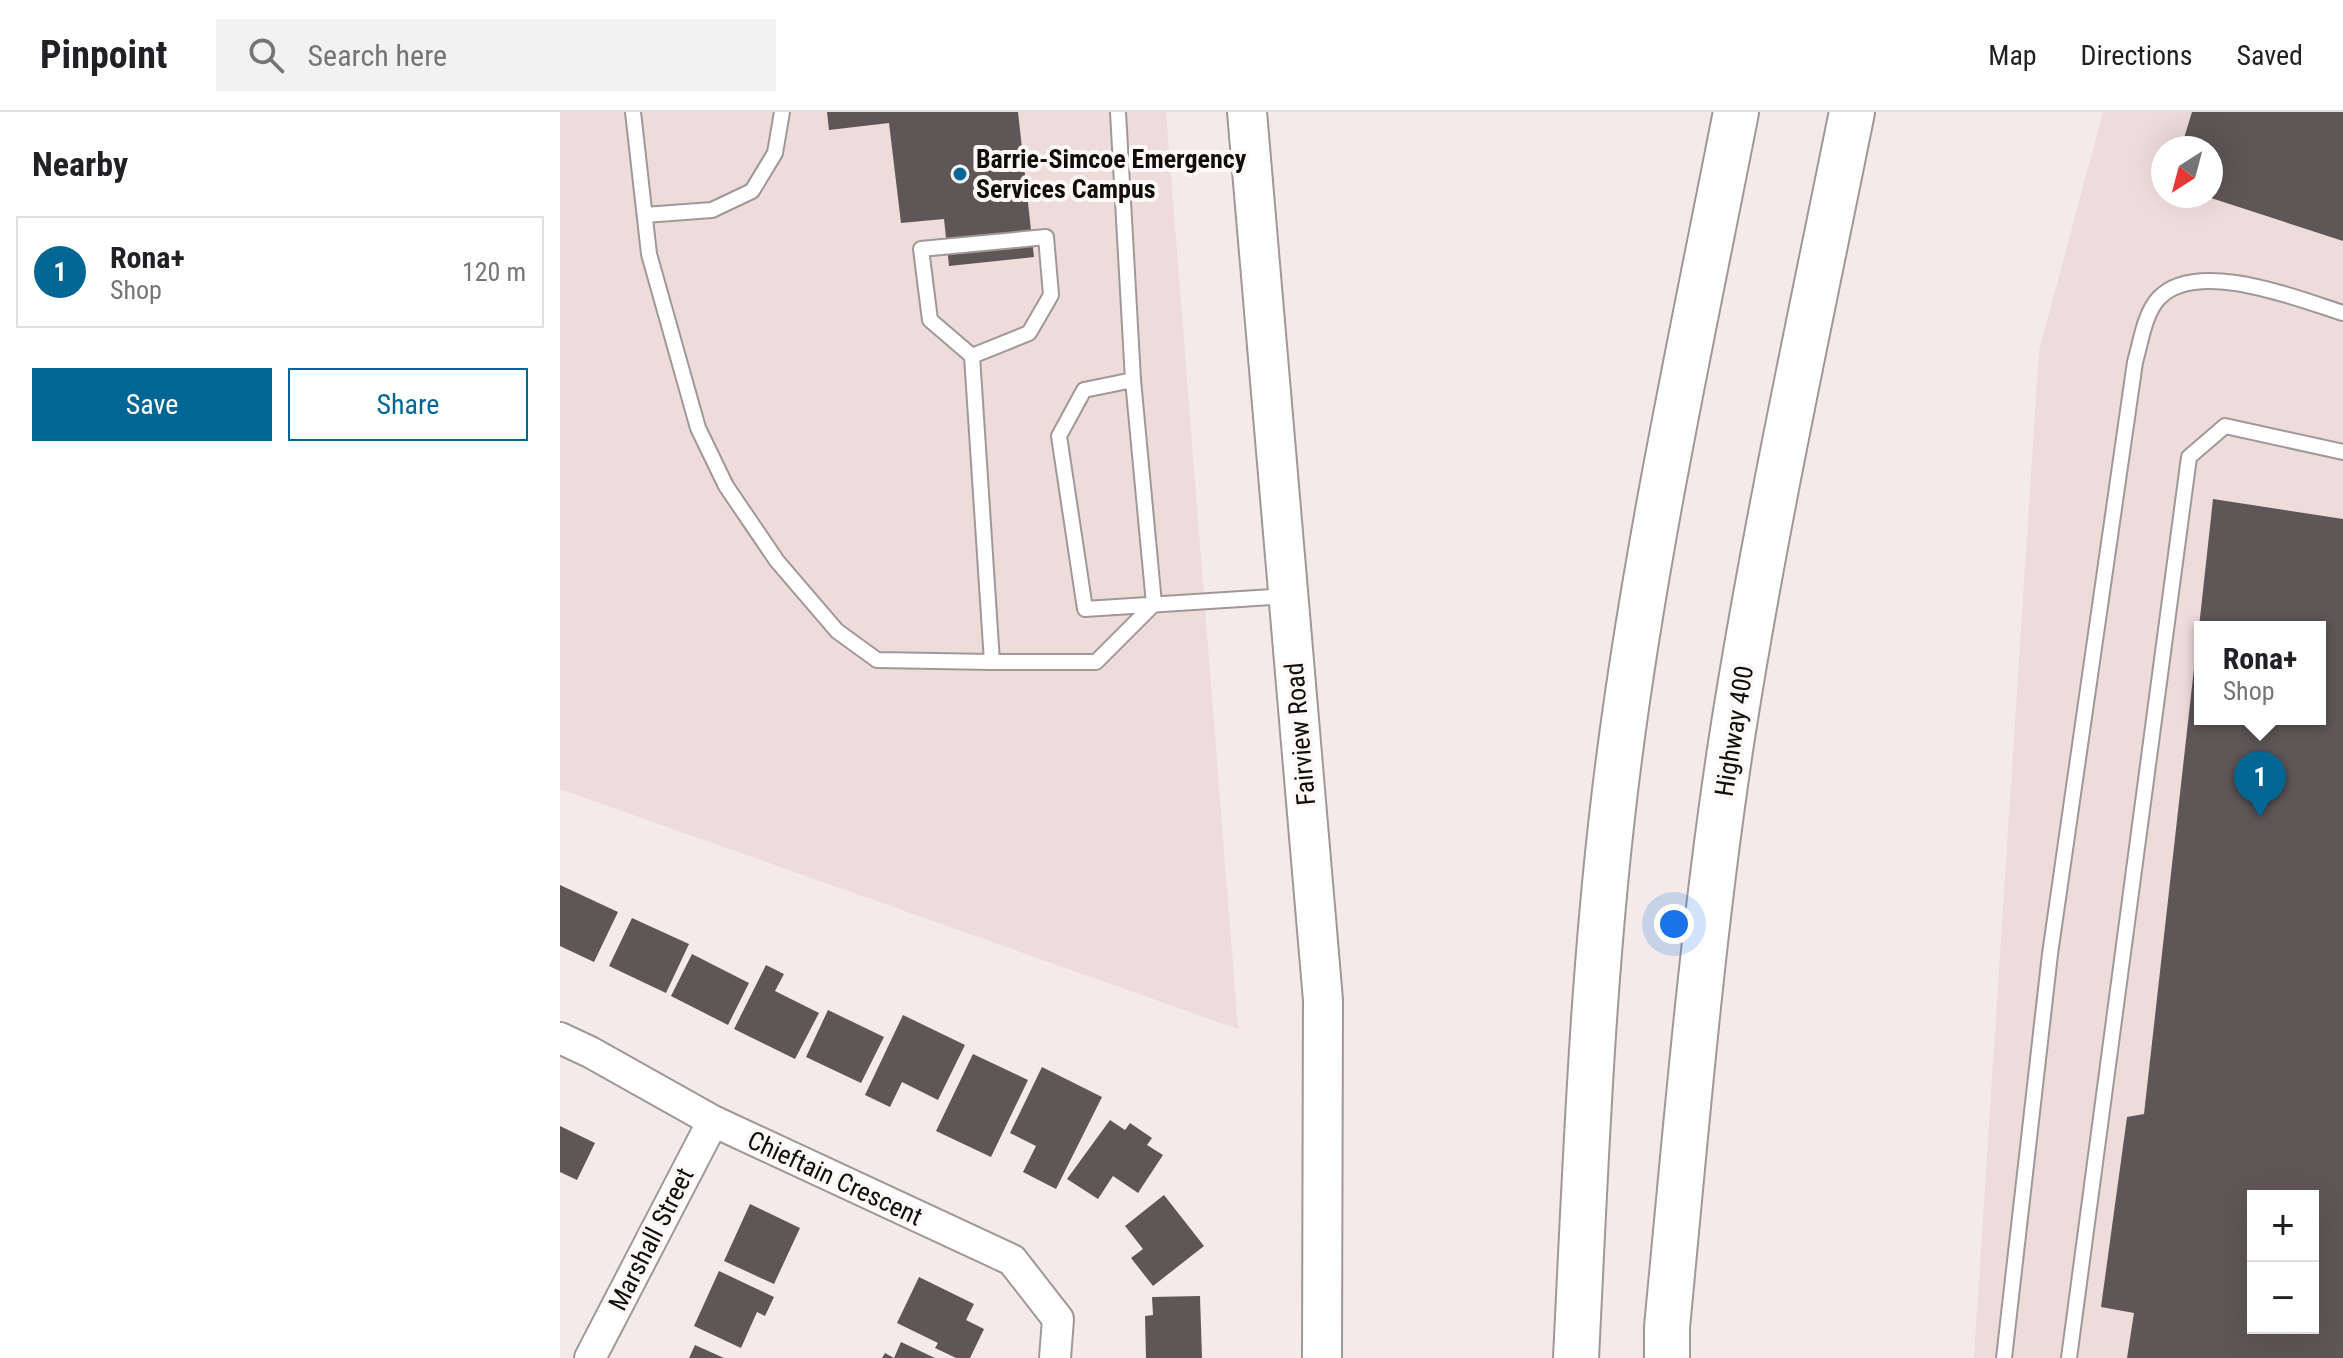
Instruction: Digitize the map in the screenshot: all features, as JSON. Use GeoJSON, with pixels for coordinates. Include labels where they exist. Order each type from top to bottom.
{"type":"FeatureCollection","features":[{"type":"Feature","properties":{"kind":"highway"},"geometry":{"type":"LineString","coordinates":[[1576,1358],[1596,966],[1619,759],[1649,560],[1736,112]]}},
{"type":"Feature","properties":{"kind":"highway","name":"Highway 400"},"geometry":{"type":"LineString","coordinates":[[1667,1358],[1667,1327],[1705,929],[1730,752],[1763,553],[1852,112]]}},
{"type":"Feature","properties":{"kind":"street","name":"Fairview Road"},"geometry":{"type":"LineString","coordinates":[[1247,112],[1323,1000],[1322,1358]]}},
{"type":"Feature","properties":{"kind":"street","name":"Chieftain Crescent"},"geometry":{"type":"LineString","coordinates":[[560,1038],[713,1121],[1012,1260],[1058,1319],[1055,1358]]}},
{"type":"Feature","properties":{"kind":"street","name":"Marshall Street"},"geometry":{"type":"LineString","coordinates":[[590,1358],[713,1121]]}},
{"type":"Feature","properties":{"kind":"lane"},"geometry":{"type":"LineString","coordinates":[[633,112],[649,254],[698,428],[726,486],[777,561],[837,631],[877,660],[1096,662],[1154,604]]}},
{"type":"Feature","properties":{"kind":"lane"},"geometry":{"type":"LineString","coordinates":[[645,215],[712,210],[752,191],[775,153],[782,112]]}},
{"type":"Feature","properties":{"kind":"lane"},"geometry":{"type":"LineString","coordinates":[[1118,112],[1133,380],[1154,604]]}},
{"type":"Feature","properties":{"kind":"lane"},"geometry":{"type":"LineString","coordinates":[[972,356],[1029,333],[1051,295],[1046,237],[921,249],[930,320],[972,356],[992,662]]}},
{"type":"Feature","properties":{"kind":"lane"},"geometry":{"type":"LineString","coordinates":[[2004,1358],[2050,954],[2135,362],[2148,316],[2157,300],[2173,286],[2232,281],[2343,313]]}},
{"type":"Feature","properties":{"kind":"lane"},"geometry":{"type":"LineString","coordinates":[[1133,380],[1084,390],[1059,436],[1085,609],[1288,596]]}},
{"type":"Feature","properties":{"kind":"lane"},"geometry":{"type":"LineString","coordinates":[[2069,1358],[2189,457],[2225,426],[2343,452]]}},
{"type":"Feature","properties":{"kind":"shaded area"},"geometry":{"type":"Polygon","coordinates":[[[560,112],[1166,112],[1238,1029],[560,789],[560,112]]]}},
{"type":"Feature","properties":{"kind":"shaded area"},"geometry":{"type":"Polygon","coordinates":[[[2103,112],[2343,112],[2343,1358],[1974,1358],[2039,351],[2103,112]]]}},
{"type":"Feature","properties":{"kind":"building","name":"Barrie-Simcoe Emergency Services Campus"},"geometry":{"type":"Polygon","coordinates":[[[827,112],[1018,112],[1034,257],[949,266],[944,219],[901,223],[889,123],[829,130],[827,112]]]}},
{"type":"Feature","properties":{"kind":"building"},"geometry":{"type":"Polygon","coordinates":[[[2192,112],[2343,112],[2343,241],[2223,202],[2223,136],[2185,136],[2192,112]]]}},
{"type":"Feature","properties":{"kind":"building"},"geometry":{"type":"Polygon","coordinates":[[[2213,499],[2343,519],[2343,1358],[2127,1358],[2134,1313],[2101,1307],[2127,1117],[2144,1114],[2194,669],[2194,725],[2326,725],[2326,621],[2200,621],[2213,499]]]}},
{"type":"Feature","properties":{"kind":"building"},"geometry":{"type":"Polygon","coordinates":[[[560,885],[618,912],[594,962],[560,946],[560,885]]]}},
{"type":"Feature","properties":{"kind":"building"},"geometry":{"type":"Polygon","coordinates":[[[632,918],[689,944],[666,993],[609,966],[632,918]]]}},
{"type":"Feature","properties":{"kind":"building"},"geometry":{"type":"Polygon","coordinates":[[[692,954],[749,983],[728,1025],[671,996],[692,954]]]}},
{"type":"Feature","properties":{"kind":"building"},"geometry":{"type":"Polygon","coordinates":[[[766,965],[784,974],[775,991],[819,1013],[795,1059],[734,1029],[766,965]]]}},
{"type":"Feature","properties":{"kind":"building"},"geometry":{"type":"Polygon","coordinates":[[[828,1010],[884,1037],[861,1083],[806,1057],[828,1010]]]}},
{"type":"Feature","properties":{"kind":"building"},"geometry":{"type":"Polygon","coordinates":[[[903,1015],[965,1045],[938,1100],[902,1082],[890,1107],[865,1095],[903,1015]]]}},
{"type":"Feature","properties":{"kind":"building"},"geometry":{"type":"Polygon","coordinates":[[[973,1054],[1028,1080],[991,1157],[936,1131],[973,1054]]]}},
{"type":"Feature","properties":{"kind":"building"},"geometry":{"type":"Polygon","coordinates":[[[1042,1067],[1102,1097],[1056,1189],[1023,1172],[1036,1146],[1010,1133],[1042,1067]]]}},
{"type":"Feature","properties":{"kind":"building"},"geometry":{"type":"Polygon","coordinates":[[[1110,1120],[1125,1130],[1130,1123],[1152,1138],[1147,1145],[1163,1155],[1138,1193],[1113,1176],[1098,1199],[1067,1179],[1110,1120]]]}},
{"type":"Feature","properties":{"kind":"building"},"geometry":{"type":"Polygon","coordinates":[[[560,1126],[595,1143],[577,1180],[560,1172],[560,1126]]]}},
{"type":"Feature","properties":{"kind":"building"},"geometry":{"type":"Polygon","coordinates":[[[1164,1195],[1204,1246],[1153,1286],[1131,1258],[1143,1249],[1125,1226],[1164,1195]]]}},
{"type":"Feature","properties":{"kind":"building"},"geometry":{"type":"Polygon","coordinates":[[[750,1204],[800,1228],[774,1284],[724,1261],[750,1204]]]}},
{"type":"Feature","properties":{"kind":"building"},"geometry":{"type":"Polygon","coordinates":[[[719,1271],[774,1297],[765,1316],[757,1312],[741,1348],[694,1326],[719,1271]]]}},
{"type":"Feature","properties":{"kind":"building"},"geometry":{"type":"Polygon","coordinates":[[[919,1277],[974,1304],[966,1320],[984,1329],[970,1358],[956,1358],[935,1348],[938,1343],[897,1323],[919,1277]]]}},
{"type":"Feature","properties":{"kind":"building"},"geometry":{"type":"Polygon","coordinates":[[[1200,1296],[1202,1358],[1146,1358],[1145,1316],[1153,1315],[1152,1297],[1200,1296]]]}},
{"type":"Feature","properties":{"kind":"building"},"geometry":{"type":"Polygon","coordinates":[[[901,1342],[935,1358],[894,1358],[901,1342]]]}},
{"type":"Feature","properties":{"kind":"building"},"geometry":{"type":"Polygon","coordinates":[[[695,1345],[724,1358],[689,1358],[695,1345]]]}},
{"type":"Feature","properties":{"kind":"place","name":"Barrie-Simcoe Emergency Services Campus"},"geometry":{"type":"Point","coordinates":[960,174]}},
{"type":"Feature","properties":{"kind":"place","name":"Rona+"},"geometry":{"type":"Point","coordinates":[2260,817]}}]}
